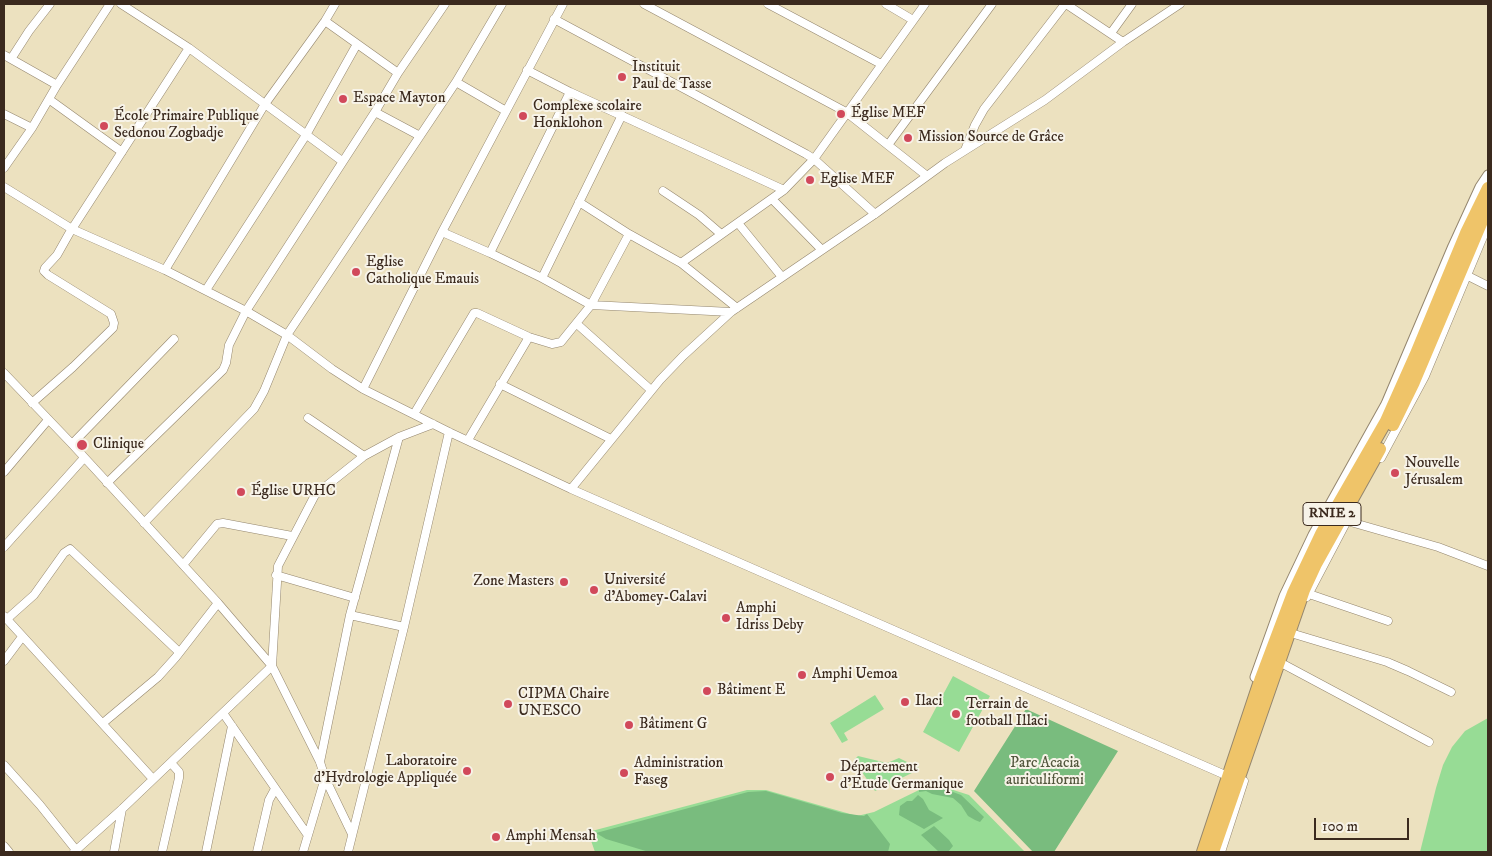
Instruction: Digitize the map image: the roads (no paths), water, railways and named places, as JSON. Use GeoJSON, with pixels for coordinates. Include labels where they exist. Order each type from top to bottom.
{"type":"FeatureCollection","features":[{"type":"Feature","properties":{"kind":"highway","name":"RNIE 2"},"geometry":{"type":"LineString","coordinates":[[1203,852],[1261,678],[1293,593],[1321,534],[1386,421],[1419,348],[1466,232],[1488,188]]}},
{"type":"Feature","properties":{"kind":"highway","name":"RNIE 2"},"geometry":{"type":"LineString","coordinates":[[1213,852],[1304,590],[1316,564],[1386,439],[1410,391],[1488,207]]}},
{"type":"Feature","properties":{"kind":"street"},"geometry":{"type":"LineString","coordinates":[[50,4],[7,57],[57,85]]}},
{"type":"Feature","properties":{"kind":"street"},"geometry":{"type":"LineString","coordinates":[[4,168],[32,128],[57,85],[110,4]]}},
{"type":"Feature","properties":{"kind":"street"},"geometry":{"type":"LineString","coordinates":[[121,4],[189,48],[342,162]]}},
{"type":"Feature","properties":{"kind":"street"},"geometry":{"type":"LineString","coordinates":[[165,270],[265,104],[334,4]]}},
{"type":"Feature","properties":{"kind":"street"},"geometry":{"type":"LineString","coordinates":[[107,483],[223,370],[229,345],[246,310],[375,112],[398,72],[444,4]]}},
{"type":"Feature","properties":{"kind":"street"},"geometry":{"type":"LineString","coordinates":[[144,523],[254,409],[264,391],[287,335],[456,82],[502,4]]}},
{"type":"Feature","properties":{"kind":"street"},"geometry":{"type":"LineString","coordinates":[[363,389],[442,232],[562,4]]}},
{"type":"Feature","properties":{"kind":"street"},"geometry":{"type":"LineString","coordinates":[[644,4],[846,112],[926,176]]}},
{"type":"Feature","properties":{"kind":"street"},"geometry":{"type":"LineString","coordinates":[[768,4],[881,64]]}},
{"type":"Feature","properties":{"kind":"street"},"geometry":{"type":"LineString","coordinates":[[886,4],[913,20]]}},
{"type":"Feature","properties":{"kind":"street"},"geometry":{"type":"LineString","coordinates":[[681,263],[784,190],[814,159],[925,4]]}},
{"type":"Feature","properties":{"kind":"street"},"geometry":{"type":"LineString","coordinates":[[888,146],[992,4]]}},
{"type":"Feature","properties":{"kind":"street"},"geometry":{"type":"LineString","coordinates":[[965,150],[984,109],[1065,4],[1123,42]]}},
{"type":"Feature","properties":{"kind":"street"},"geometry":{"type":"LineString","coordinates":[[1111,33],[1132,4]]}},
{"type":"Feature","properties":{"kind":"street"},"geometry":{"type":"LineString","coordinates":[[571,489],[651,390],[677,362],[734,310],[875,214],[926,176],[1045,100],[1123,42],[1180,4]]}},
{"type":"Feature","properties":{"kind":"street"},"geometry":{"type":"LineString","coordinates":[[554,19],[814,159],[875,214]]}},
{"type":"Feature","properties":{"kind":"street"},"geometry":{"type":"LineString","coordinates":[[324,21],[398,72]]}},
{"type":"Feature","properties":{"kind":"street"},"geometry":{"type":"LineString","coordinates":[[206,290],[306,135],[357,44]]}},
{"type":"Feature","properties":{"kind":"street"},"geometry":{"type":"LineString","coordinates":[[32,403],[113,328],[114,323],[111,314],[44,271],[57,256],[72,229],[189,48]]}},
{"type":"Feature","properties":{"kind":"street"},"geometry":{"type":"LineString","coordinates":[[527,70],[570,92],[784,190]]}},
{"type":"Feature","properties":{"kind":"street"},"geometry":{"type":"LineString","coordinates":[[456,82],[506,111]]}},
{"type":"Feature","properties":{"kind":"street"},"geometry":{"type":"LineString","coordinates":[[490,253],[570,92]]}},
{"type":"Feature","properties":{"kind":"street"},"geometry":{"type":"LineString","coordinates":[[50,100],[122,152]]}},
{"type":"Feature","properties":{"kind":"street"},"geometry":{"type":"LineString","coordinates":[[375,112],[420,136]]}},
{"type":"Feature","properties":{"kind":"street"},"geometry":{"type":"LineString","coordinates":[[4,114],[32,128]]}},
{"type":"Feature","properties":{"kind":"street"},"geometry":{"type":"LineString","coordinates":[[542,278],[622,115]]}},
{"type":"Feature","properties":{"kind":"street"},"geometry":{"type":"LineString","coordinates":[[1197,852],[1284,596],[1314,535],[1386,404],[1453,246],[1480,187],[1488,175]]}},
{"type":"Feature","properties":{"kind":"street"},"geometry":{"type":"LineString","coordinates":[[4,186],[72,229],[165,270],[246,310],[287,335],[332,369],[363,389],[449,432],[571,489],[1223,774]]}},
{"type":"Feature","properties":{"kind":"street"},"geometry":{"type":"LineString","coordinates":[[663,190],[722,234]]}},
{"type":"Feature","properties":{"kind":"street"},"geometry":{"type":"LineString","coordinates":[[772,199],[822,250]]}},
{"type":"Feature","properties":{"kind":"street"},"geometry":{"type":"LineString","coordinates":[[579,202],[629,234],[681,263],[734,310]]}},
{"type":"Feature","properties":{"kind":"street"},"geometry":{"type":"LineString","coordinates":[[738,223],[782,277]]}},
{"type":"Feature","properties":{"kind":"street"},"geometry":{"type":"LineString","coordinates":[[1220,852],[1283,664],[1309,594],[1425,376],[1488,225]]}},
{"type":"Feature","properties":{"kind":"street"},"geometry":{"type":"LineString","coordinates":[[442,232],[542,278],[591,305],[734,310]]}},
{"type":"Feature","properties":{"kind":"street"},"geometry":{"type":"LineString","coordinates":[[414,414],[474,313],[529,337],[552,344],[561,342],[591,305],[629,234]]}},
{"type":"Feature","properties":{"kind":"street"},"geometry":{"type":"LineString","coordinates":[[1466,275],[1488,286]]}},
{"type":"Feature","properties":{"kind":"street"},"geometry":{"type":"LineString","coordinates":[[577,324],[651,390]]}},
{"type":"Feature","properties":{"kind":"street"},"geometry":{"type":"LineString","coordinates":[[468,440],[529,337]]}},
{"type":"Feature","properties":{"kind":"street"},"geometry":{"type":"LineString","coordinates":[[72,444],[174,339]]}},
{"type":"Feature","properties":{"kind":"street"},"geometry":{"type":"LineString","coordinates":[[5,376],[72,444],[218,603],[272,666],[320,762],[325,778],[352,834]]}},
{"type":"Feature","properties":{"kind":"street"},"geometry":{"type":"LineString","coordinates":[[500,384],[611,439]]}},
{"type":"Feature","properties":{"kind":"street"},"geometry":{"type":"LineString","coordinates":[[308,418],[364,456]]}},
{"type":"Feature","properties":{"kind":"street"},"geometry":{"type":"LineString","coordinates":[[4,472],[48,420]]}},
{"type":"Feature","properties":{"kind":"street"},"geometry":{"type":"LineString","coordinates":[[4,765],[40,805],[75,851],[122,809],[272,666],[276,575],[281,557],[315,495],[364,456],[399,437],[433,424]]}},
{"type":"Feature","properties":{"kind":"street"},"geometry":{"type":"LineString","coordinates":[[348,852],[404,627],[449,432]]}},
{"type":"Feature","properties":{"kind":"street"},"geometry":{"type":"LineString","coordinates":[[320,762],[350,615],[399,437]]}},
{"type":"Feature","properties":{"kind":"street"},"geometry":{"type":"LineString","coordinates":[[4,548],[84,458]]}},
{"type":"Feature","properties":{"kind":"street"},"geometry":{"type":"LineString","coordinates":[[1347,521],[1438,548],[1488,566]]}},
{"type":"Feature","properties":{"kind":"street"},"geometry":{"type":"LineString","coordinates":[[183,565],[217,524],[222,523],[292,536]]}},
{"type":"Feature","properties":{"kind":"street"},"geometry":{"type":"LineString","coordinates":[[153,779],[5,618],[34,595],[64,553],[70,549],[179,652]]}},
{"type":"Feature","properties":{"kind":"street"},"geometry":{"type":"LineString","coordinates":[[276,575],[355,598]]}},
{"type":"Feature","properties":{"kind":"street"},"geometry":{"type":"LineString","coordinates":[[1309,594],[1388,621]]}},
{"type":"Feature","properties":{"kind":"street"},"geometry":{"type":"LineString","coordinates":[[103,723],[158,677],[218,603]]}},
{"type":"Feature","properties":{"kind":"street"},"geometry":{"type":"LineString","coordinates":[[350,615],[404,627]]}},
{"type":"Feature","properties":{"kind":"street"},"geometry":{"type":"LineString","coordinates":[[1294,634],[1387,662],[1408,670],[1451,692]]}},
{"type":"Feature","properties":{"kind":"street"},"geometry":{"type":"LineString","coordinates":[[4,661],[22,637]]}},
{"type":"Feature","properties":{"kind":"street"},"geometry":{"type":"LineString","coordinates":[[1283,664],[1429,742]]}},
{"type":"Feature","properties":{"kind":"street"},"geometry":{"type":"LineString","coordinates":[[223,714],[307,834]]}},
{"type":"Feature","properties":{"kind":"street"},"geometry":{"type":"LineString","coordinates":[[206,852],[232,726]]}},
{"type":"Feature","properties":{"kind":"street"},"geometry":{"type":"LineString","coordinates":[[162,852],[179,772],[171,762]]}},
{"type":"Feature","properties":{"kind":"street"},"geometry":{"type":"LineString","coordinates":[[302,852],[325,778]]}},
{"type":"Feature","properties":{"kind":"street"},"geometry":{"type":"LineString","coordinates":[[257,852],[270,800],[275,790]]}},
{"type":"Feature","properties":{"kind":"street"},"geometry":{"type":"LineString","coordinates":[[114,852],[122,809]]}},
{"type":"Feature","properties":{"kind":"street"},"geometry":{"type":"LineString","coordinates":[[4,846],[9,852]]}},
{"type":"Feature","properties":{"kind":"place","name":"Instituit Paul de Tasse"},"geometry":{"type":"Point","coordinates":[622,77]}},
{"type":"Feature","properties":{"kind":"place","name":"Espace Mayton"},"geometry":{"type":"Point","coordinates":[343,99]}},
{"type":"Feature","properties":{"kind":"place","name":"Église MEF"},"geometry":{"type":"Point","coordinates":[841,114]}},
{"type":"Feature","properties":{"kind":"place","name":"Complexe scolaire Honklohon"},"geometry":{"type":"Point","coordinates":[523,116]}},
{"type":"Feature","properties":{"kind":"place","name":"École Primaire Publique Sedonou Zogbadje"},"geometry":{"type":"Point","coordinates":[104,126]}},
{"type":"Feature","properties":{"kind":"place","name":"Mission Source de Grâce"},"geometry":{"type":"Point","coordinates":[908,138]}},
{"type":"Feature","properties":{"kind":"place","name":"Eglise MEF"},"geometry":{"type":"Point","coordinates":[810,180]}},
{"type":"Feature","properties":{"kind":"place","name":"Eglise Catholique Emauis"},"geometry":{"type":"Point","coordinates":[356,272]}},
{"type":"Feature","properties":{"kind":"place","name":"Clinique"},"geometry":{"type":"Point","coordinates":[82,445]}},
{"type":"Feature","properties":{"kind":"place","name":"Nouvelle Jérusalem"},"geometry":{"type":"Point","coordinates":[1395,473]}},
{"type":"Feature","properties":{"kind":"place","name":"Église URHC"},"geometry":{"type":"Point","coordinates":[241,492]}},
{"type":"Feature","properties":{"kind":"place","name":"Zone Masters"},"geometry":{"type":"Point","coordinates":[564,582]}},
{"type":"Feature","properties":{"kind":"place","name":"Université d'Abomey-Calavi"},"geometry":{"type":"Point","coordinates":[594,590]}},
{"type":"Feature","properties":{"kind":"place","name":"Amphi Idriss Deby"},"geometry":{"type":"Point","coordinates":[726,618]}},
{"type":"Feature","properties":{"kind":"place","name":"Amphi Uemoa"},"geometry":{"type":"Point","coordinates":[802,675]}},
{"type":"Feature","properties":{"kind":"place","name":"Bâtiment E"},"geometry":{"type":"Point","coordinates":[707,691]}},
{"type":"Feature","properties":{"kind":"place","name":"Ilaci"},"geometry":{"type":"Point","coordinates":[905,702]}},
{"type":"Feature","properties":{"kind":"place","name":"CIPMA Chaire UNESCO"},"geometry":{"type":"Point","coordinates":[508,704]}},
{"type":"Feature","properties":{"kind":"place","name":"Terrain de football Illaci"},"geometry":{"type":"Point","coordinates":[956,714]}},
{"type":"Feature","properties":{"kind":"place","name":"Bâtiment G"},"geometry":{"type":"Point","coordinates":[629,725]}},
{"type":"Feature","properties":{"kind":"place","name":"Laboratoire d'Hydrologie Appliquée"},"geometry":{"type":"Point","coordinates":[467,771]}},
{"type":"Feature","properties":{"kind":"place","name":"Administration Faseg"},"geometry":{"type":"Point","coordinates":[624,773]}},
{"type":"Feature","properties":{"kind":"place","name":"Département d'Etude Germanique"},"geometry":{"type":"Point","coordinates":[830,777]}},
{"type":"Feature","properties":{"kind":"place","name":"Amphi Mensah"},"geometry":{"type":"Point","coordinates":[496,837]}},
{"type":"Feature","properties":{"kind":"park label","name":"Parc Acacia auriculiformi"},"geometry":{"type":"Point","coordinates":[1045,772]}}]}
